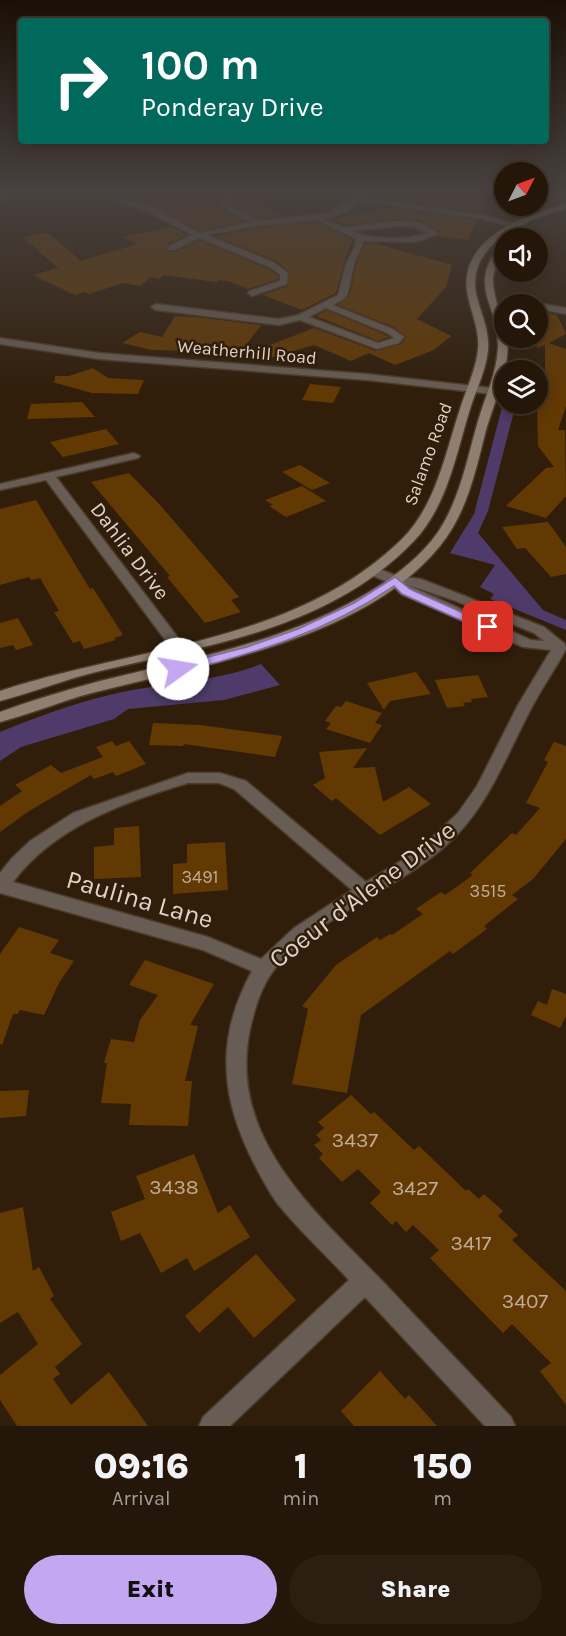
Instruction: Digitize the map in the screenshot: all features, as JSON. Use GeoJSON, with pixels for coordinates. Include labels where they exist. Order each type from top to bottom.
{"type":"FeatureCollection","features":[{"type":"Feature","properties":{"kind":"main road","name":"Salamo Road"},"geometry":{"type":"LineString","coordinates":[[0,696],[87,668],[180,650],[282,621],[338,594],[374,571],[413,537],[429,513],[437,495],[482,359],[484,342],[472,295],[471,273],[475,261]]}},
{"type":"Feature","properties":{"kind":"main road","name":"Salamo Road"},"geometry":{"type":"LineString","coordinates":[[0,717],[75,692],[190,666],[280,641],[342,614],[395,580],[430,552],[453,515],[501,362],[503,342],[488,278],[493,261]]}},
{"type":"Feature","properties":{"kind":"street"},"geometry":{"type":"LineString","coordinates":[[252,293],[284,282],[284,273],[261,261]]}},
{"type":"Feature","properties":{"kind":"street"},"geometry":{"type":"LineString","coordinates":[[156,307],[273,321],[301,317],[341,297],[345,292],[352,261]]}},
{"type":"Feature","properties":{"kind":"street"},"geometry":{"type":"LineString","coordinates":[[301,317],[377,346],[399,338],[390,331],[326,305]]}},
{"type":"Feature","properties":{"kind":"street"},"geometry":{"type":"LineString","coordinates":[[548,308],[566,311]]}},
{"type":"Feature","properties":{"kind":"street","name":"Weatherhill Road"},"geometry":{"type":"LineString","coordinates":[[0,341],[57,352],[254,370],[422,381],[492,391]]}},
{"type":"Feature","properties":{"kind":"street"},"geometry":{"type":"LineString","coordinates":[[0,488],[134,456]]}},
{"type":"Feature","properties":{"kind":"street","name":"Dahlia Drive"},"geometry":{"type":"LineString","coordinates":[[49,476],[180,650]]}},
{"type":"Feature","properties":{"kind":"street"},"geometry":{"type":"LineString","coordinates":[[374,571],[395,580],[406,591],[528,644],[563,648]]}},
{"type":"Feature","properties":{"kind":"street","name":"Coeur d'Alene Drive"},"geometry":{"type":"LineString","coordinates":[[502,1426],[285,1195],[265,1167],[244,1120],[236,1077],[236,1052],[241,1023],[263,968],[294,939],[324,916],[434,847],[472,807],[528,700],[563,648]]}},
{"type":"Feature","properties":{"kind":"street"},"geometry":{"type":"LineString","coordinates":[[0,886],[24,856],[69,823],[167,784],[202,777],[220,778],[240,784],[365,891]]}},
{"type":"Feature","properties":{"kind":"street","name":"Paulina Lane"},"geometry":{"type":"LineString","coordinates":[[0,886],[208,944],[263,968]]}},
{"type":"Feature","properties":{"kind":"street"},"geometry":{"type":"LineString","coordinates":[[212,1426],[365,1281]]}},
{"type":"Feature","properties":{"kind":"shaded area"},"geometry":{"type":"Polygon","coordinates":[[[500,414],[513,414],[488,511],[478,533],[543,610],[566,620],[566,630],[490,599],[494,594],[480,587],[495,565],[450,553],[474,514],[500,414]]]}},
{"type":"Feature","properties":{"kind":"shaded area"},"geometry":{"type":"Polygon","coordinates":[[[261,664],[280,685],[224,700],[128,709],[114,719],[21,747],[0,761],[0,732],[31,720],[78,703],[144,688],[212,678],[261,664]]]}},
{"type":"Feature","properties":{"kind":"building"},"geometry":{"type":"Polygon","coordinates":[[[50,261],[248,261],[278,275],[278,279],[248,289],[228,281],[216,282],[164,275],[159,279],[151,277],[140,286],[123,283],[89,294],[85,292],[75,295],[33,275],[58,268],[50,261]]]}},
{"type":"Feature","properties":{"kind":"building"},"geometry":{"type":"Polygon","coordinates":[[[276,261],[345,261],[336,293],[302,310],[263,295],[288,286],[289,271],[276,261]]]}},
{"type":"Feature","properties":{"kind":"building"},"geometry":{"type":"Polygon","coordinates":[[[358,261],[436,261],[452,265],[446,287],[417,319],[451,336],[434,350],[395,365],[369,353],[351,361],[314,345],[266,359],[262,348],[314,328],[376,351],[401,344],[406,337],[394,327],[338,305],[350,294],[358,261]]]}},
{"type":"Feature","properties":{"kind":"building"},"geometry":{"type":"Polygon","coordinates":[[[326,310],[389,337],[378,341],[316,316],[326,310]]]}},
{"type":"Feature","properties":{"kind":"building"},"geometry":{"type":"Polygon","coordinates":[[[548,313],[557,315],[566,334],[549,343],[566,349],[566,406],[558,430],[565,430],[566,496],[546,518],[506,506],[546,468],[554,467],[538,446],[537,414],[548,414],[548,360],[545,360],[545,348],[548,348],[548,313]]]}},
{"type":"Feature","properties":{"kind":"building"},"geometry":{"type":"Polygon","coordinates":[[[175,316],[261,325],[241,352],[152,350],[122,343],[140,332],[162,337],[175,316]]]}},
{"type":"Feature","properties":{"kind":"building"},"geometry":{"type":"Polygon","coordinates":[[[93,368],[108,378],[144,380],[138,394],[92,393],[52,382],[55,381],[55,376],[69,376],[93,368]]]}},
{"type":"Feature","properties":{"kind":"building"},"geometry":{"type":"Polygon","coordinates":[[[310,384],[341,387],[333,403],[302,400],[310,384]]]}},
{"type":"Feature","properties":{"kind":"building"},"geometry":{"type":"Polygon","coordinates":[[[82,402],[95,417],[27,419],[31,404],[82,402]]]}},
{"type":"Feature","properties":{"kind":"building"},"geometry":{"type":"Polygon","coordinates":[[[106,429],[119,444],[63,457],[50,442],[106,429]]]}},
{"type":"Feature","properties":{"kind":"building"},"geometry":{"type":"Polygon","coordinates":[[[300,465],[330,483],[312,490],[282,472],[300,465]]]}},
{"type":"Feature","properties":{"kind":"building"},"geometry":{"type":"Polygon","coordinates":[[[129,473],[161,506],[239,597],[231,600],[241,612],[205,623],[167,577],[170,576],[91,482],[129,473]]]}},
{"type":"Feature","properties":{"kind":"building"},"geometry":{"type":"Polygon","coordinates":[[[302,486],[326,501],[286,517],[269,506],[273,505],[265,500],[302,486]]]}},
{"type":"Feature","properties":{"kind":"building"},"geometry":{"type":"Polygon","coordinates":[[[36,500],[90,589],[93,588],[123,635],[114,638],[116,640],[84,649],[80,641],[73,643],[54,612],[59,611],[40,578],[31,580],[29,577],[0,585],[0,509],[36,500]]]}},
{"type":"Feature","properties":{"kind":"building"},"geometry":{"type":"Polygon","coordinates":[[[548,522],[566,547],[566,574],[551,577],[525,548],[517,549],[502,527],[548,522]]]}},
{"type":"Feature","properties":{"kind":"building"},"geometry":{"type":"Polygon","coordinates":[[[18,618],[33,645],[16,650],[13,645],[0,648],[0,623],[18,618]]]}},
{"type":"Feature","properties":{"kind":"building"},"geometry":{"type":"Polygon","coordinates":[[[416,672],[431,694],[390,701],[384,710],[367,683],[416,672]]]}},
{"type":"Feature","properties":{"kind":"building"},"geometry":{"type":"Polygon","coordinates":[[[478,675],[488,697],[471,699],[472,702],[463,703],[465,706],[447,708],[435,680],[478,675]]]}},
{"type":"Feature","properties":{"kind":"building"},"geometry":{"type":"Polygon","coordinates":[[[346,701],[382,713],[375,723],[382,725],[370,743],[326,729],[331,723],[325,721],[336,706],[341,707],[346,701]]]}},
{"type":"Feature","properties":{"kind":"building"},"geometry":{"type":"Polygon","coordinates":[[[153,723],[200,725],[282,736],[275,757],[184,744],[183,746],[149,745],[153,723]]]}},
{"type":"Feature","properties":{"kind":"building"},"geometry":{"type":"Polygon","coordinates":[[[112,741],[116,746],[129,741],[146,764],[116,776],[113,772],[94,779],[91,775],[29,811],[0,832],[0,806],[22,791],[15,785],[51,765],[61,773],[103,757],[96,747],[112,741]]]}},
{"type":"Feature","properties":{"kind":"building"},"geometry":{"type":"Polygon","coordinates":[[[554,742],[566,746],[566,839],[533,879],[512,895],[518,899],[484,926],[487,929],[453,954],[450,951],[361,1015],[347,1093],[292,1084],[308,1009],[302,1006],[336,965],[377,937],[380,940],[392,935],[423,914],[416,909],[441,892],[445,895],[473,875],[470,873],[512,833],[516,835],[540,808],[526,803],[548,762],[544,760],[554,742]]]}},
{"type":"Feature","properties":{"kind":"building"},"geometry":{"type":"Polygon","coordinates":[[[367,748],[353,768],[375,767],[383,802],[409,787],[431,804],[380,835],[336,798],[332,801],[313,785],[325,778],[319,752],[367,748]]]}},
{"type":"Feature","properties":{"kind":"building"},"geometry":{"type":"Polygon","coordinates":[[[139,826],[141,877],[94,879],[94,847],[114,845],[114,828],[139,826]]]}},
{"type":"Feature","properties":{"kind":"building"},"geometry":{"type":"Polygon","coordinates":[[[225,842],[228,890],[173,894],[173,864],[187,863],[187,844],[225,842]]]}},
{"type":"Feature","properties":{"kind":"building"},"geometry":{"type":"Polygon","coordinates":[[[19,927],[59,940],[50,953],[74,961],[59,983],[44,1015],[20,1010],[18,1014],[13,1014],[2,1045],[0,1044],[0,954],[19,927]]]}},
{"type":"Feature","properties":{"kind":"building"},"geometry":{"type":"Polygon","coordinates":[[[145,960],[214,984],[190,1025],[198,1026],[185,1081],[192,1081],[188,1126],[129,1125],[131,1104],[101,1103],[107,1063],[104,1063],[111,1039],[134,1042],[140,1020],[158,995],[129,985],[145,960]]]}},
{"type":"Feature","properties":{"kind":"building"},"geometry":{"type":"Polygon","coordinates":[[[552,989],[566,994],[566,1016],[560,1028],[531,1015],[538,1001],[547,1005],[552,989]]]}},
{"type":"Feature","properties":{"kind":"building"},"geometry":{"type":"Polygon","coordinates":[[[29,1090],[26,1116],[0,1118],[0,1091],[29,1090]]]}},
{"type":"Feature","properties":{"kind":"building"},"geometry":{"type":"Polygon","coordinates":[[[351,1095],[371,1114],[374,1112],[414,1150],[419,1146],[466,1191],[468,1189],[479,1199],[484,1194],[503,1211],[498,1216],[518,1235],[512,1240],[566,1291],[566,1405],[540,1371],[551,1363],[512,1324],[503,1333],[430,1258],[439,1250],[413,1225],[406,1232],[396,1221],[392,1225],[370,1203],[381,1192],[358,1169],[342,1182],[319,1158],[323,1154],[314,1145],[321,1140],[316,1135],[324,1128],[318,1122],[351,1095]]]}},
{"type":"Feature","properties":{"kind":"building"},"geometry":{"type":"Polygon","coordinates":[[[194,1154],[218,1213],[230,1205],[250,1237],[194,1271],[187,1258],[161,1273],[140,1233],[121,1241],[111,1212],[145,1199],[136,1176],[194,1154]]]}},
{"type":"Feature","properties":{"kind":"building"},"geometry":{"type":"Polygon","coordinates":[[[23,1207],[33,1271],[39,1267],[54,1296],[50,1299],[82,1344],[55,1367],[60,1374],[53,1379],[71,1405],[109,1372],[148,1426],[17,1426],[0,1400],[0,1375],[38,1344],[18,1312],[0,1323],[0,1213],[23,1207]]]}},
{"type":"Feature","properties":{"kind":"building"},"geometry":{"type":"Polygon","coordinates":[[[256,1254],[296,1300],[254,1338],[228,1307],[199,1333],[185,1316],[256,1254]]]}},
{"type":"Feature","properties":{"kind":"building"},"geometry":{"type":"Polygon","coordinates":[[[380,1371],[405,1399],[409,1395],[437,1426],[354,1426],[341,1411],[380,1371]]]}},
{"type":"Feature","properties":{"kind":"route"},"geometry":{"type":"LineString","coordinates":[[178,669],[251,650],[303,632],[358,605],[395,580],[406,591],[488,627]]}}]}
